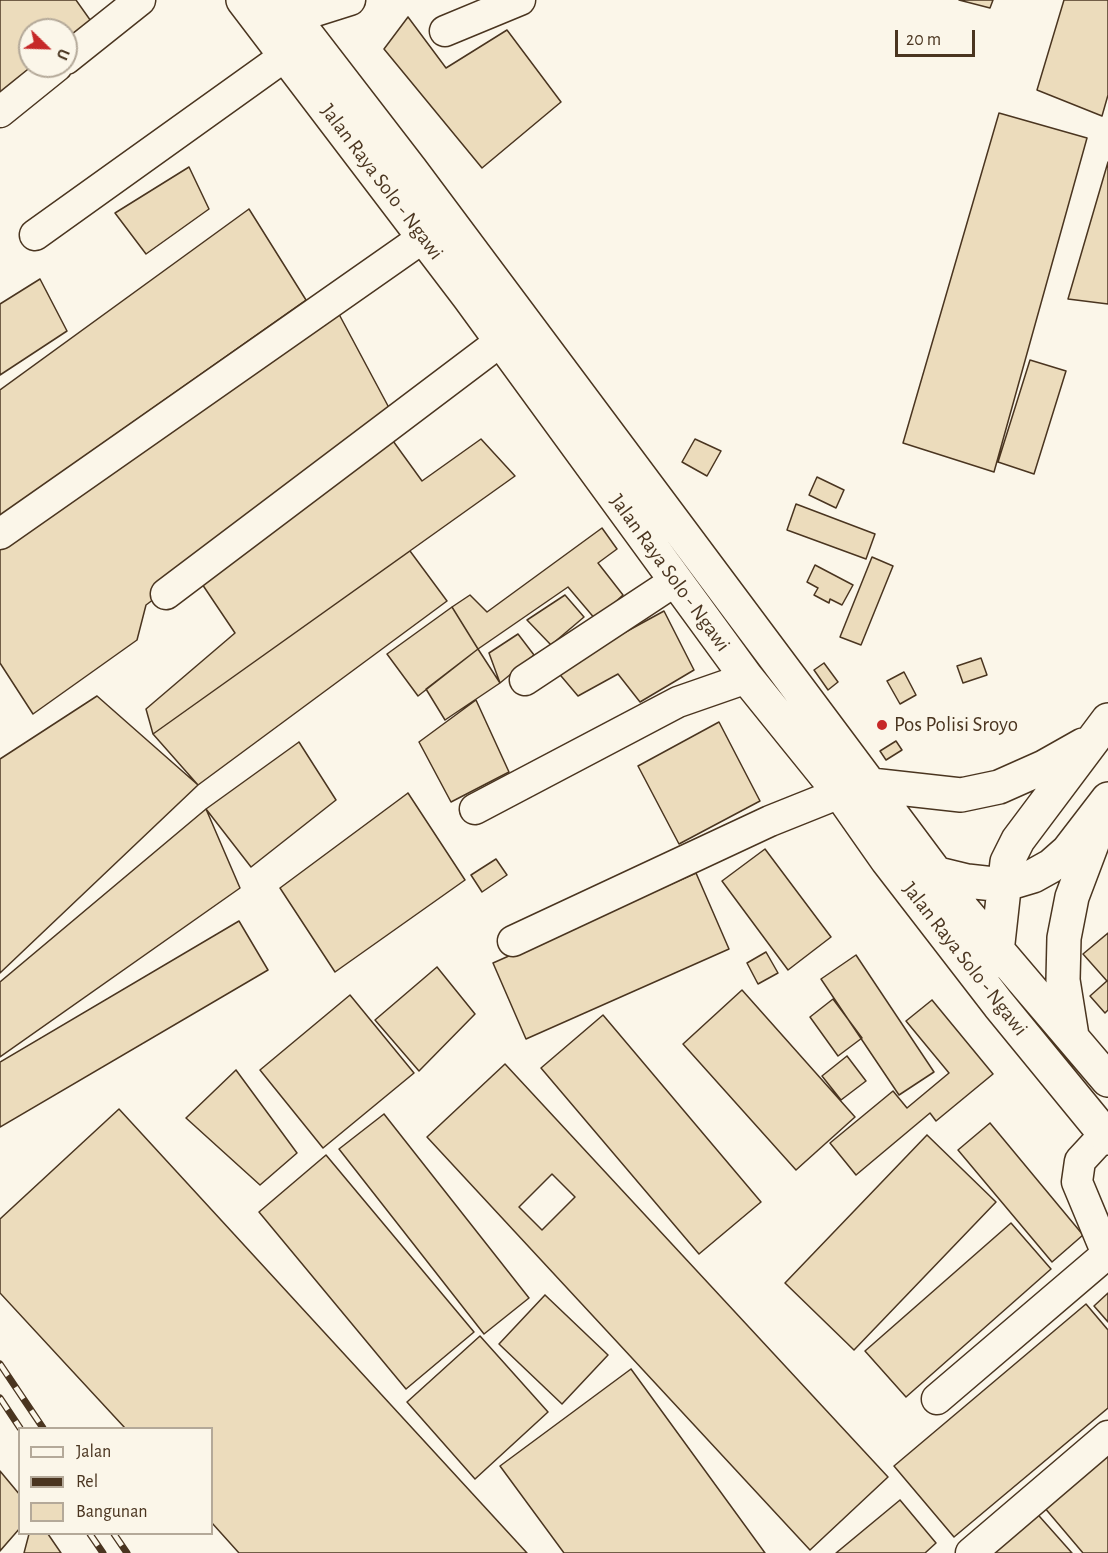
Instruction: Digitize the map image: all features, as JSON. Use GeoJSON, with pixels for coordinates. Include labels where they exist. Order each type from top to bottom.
{"type":"FeatureCollection","features":[{"type":"Feature","properties":{"kind":"highway","name":"Jalan Raya Solo - Ngawi"},"geometry":{"type":"LineString","coordinates":[[243,0],[287,28],[871,785],[936,874],[1108,1080]]}},
{"type":"Feature","properties":{"kind":"highway","name":"Jalan Raya Solo - Ngawi"},"geometry":{"type":"LineString","coordinates":[[287,28],[424,237],[675,581],[747,678],[840,793],[887,860],[999,1005],[1106,1136]]}},
{"type":"Feature","properties":{"kind":"highway"},"geometry":{"type":"LineString","coordinates":[[871,785],[961,795],[999,787],[1044,767],[1102,728]]}},
{"type":"Feature","properties":{"kind":"highway"},"geometry":{"type":"LineString","coordinates":[[999,1005],[995,972],[1007,862],[1018,840],[1102,728]]}},
{"type":"Feature","properties":{"kind":"highway"},"geometry":{"type":"LineString","coordinates":[[887,860],[936,874],[1003,885],[1033,876],[1052,866],[1068,851],[1108,799]]}},
{"type":"Feature","properties":{"kind":"highway"},"geometry":{"type":"LineString","coordinates":[[1072,1036],[1063,980],[1064,938],[1072,897],[1087,853],[1108,805]]}},
{"type":"Feature","properties":{"kind":"street"},"geometry":{"type":"LineString","coordinates":[[78,49],[140,0]]}},
{"type":"Feature","properties":{"kind":"street"},"geometry":{"type":"LineString","coordinates":[[35,235],[287,28],[351,0]]}},
{"type":"Feature","properties":{"kind":"street"},"geometry":{"type":"LineString","coordinates":[[445,32],[520,0]]}},
{"type":"Feature","properties":{"kind":"street"},"geometry":{"type":"LineString","coordinates":[[0,112],[42,78]]}},
{"type":"Feature","properties":{"kind":"street"},"geometry":{"type":"LineString","coordinates":[[0,534],[424,237]]}},
{"type":"Feature","properties":{"kind":"street"},"geometry":{"type":"LineString","coordinates":[[166,594],[501,341]]}},
{"type":"Feature","properties":{"kind":"street"},"geometry":{"type":"LineString","coordinates":[[525,680],[675,581]]}},
{"type":"Feature","properties":{"kind":"street"},"geometry":{"type":"LineString","coordinates":[[475,809],[678,702],[747,678]]}},
{"type":"Feature","properties":{"kind":"street"},"geometry":{"type":"LineString","coordinates":[[513,941],[770,821],[840,793],[871,785]]}},
{"type":"Feature","properties":{"kind":"street"},"geometry":{"type":"LineString","coordinates":[[937,1399],[1107,1254],[1077,1182],[1080,1161],[1106,1136]]}},
{"type":"Feature","properties":{"kind":"street"},"geometry":{"type":"LineString","coordinates":[[971,1553],[1108,1436]]}},
{"type":"Feature","properties":{"kind":"building"},"geometry":{"type":"Polygon","coordinates":[[[0,0],[76,0],[93,24],[78,35],[78,18],[18,18],[18,78],[21,78],[0,94],[0,0]]]}},
{"type":"Feature","properties":{"kind":"building"},"geometry":{"type":"Polygon","coordinates":[[[959,0],[993,0],[990,8],[959,0]]]}},
{"type":"Feature","properties":{"kind":"building"},"geometry":{"type":"Polygon","coordinates":[[[1064,0],[1108,0],[1108,95],[1102,116],[1037,90],[1064,0]]]}},
{"type":"Feature","properties":{"kind":"building"},"geometry":{"type":"Polygon","coordinates":[[[408,17],[446,68],[507,30],[561,102],[482,168],[384,49],[408,17]]]}},
{"type":"Feature","properties":{"kind":"building"},"geometry":{"type":"Polygon","coordinates":[[[999,113],[1087,138],[994,472],[903,443],[999,113]]]}},
{"type":"Feature","properties":{"kind":"building"},"geometry":{"type":"Polygon","coordinates":[[[1108,162],[1108,304],[1068,299],[1108,162]]]}},
{"type":"Feature","properties":{"kind":"building"},"geometry":{"type":"Polygon","coordinates":[[[189,167],[209,209],[146,254],[115,213],[189,167]]]}},
{"type":"Feature","properties":{"kind":"building"},"geometry":{"type":"Polygon","coordinates":[[[249,209],[306,300],[0,516],[0,390],[249,209]]]}},
{"type":"Feature","properties":{"kind":"building"},"geometry":{"type":"Polygon","coordinates":[[[40,279],[67,331],[0,375],[0,304],[40,279]]]}},
{"type":"Feature","properties":{"kind":"building"},"geometry":{"type":"Polygon","coordinates":[[[333,303],[395,419],[146,605],[137,640],[33,714],[0,663],[0,536],[333,303]]]}},
{"type":"Feature","properties":{"kind":"building"},"geometry":{"type":"Polygon","coordinates":[[[1030,360],[1066,371],[1034,474],[998,462],[1030,360]]]}},
{"type":"Feature","properties":{"kind":"building"},"geometry":{"type":"Polygon","coordinates":[[[388,434],[422,481],[481,439],[515,476],[153,734],[146,709],[235,633],[196,575],[388,434]]]}},
{"type":"Feature","properties":{"kind":"building"},"geometry":{"type":"Polygon","coordinates":[[[695,439],[721,451],[707,476],[682,462],[695,439]]]}},
{"type":"Feature","properties":{"kind":"building"},"geometry":{"type":"Polygon","coordinates":[[[817,477],[844,490],[836,508],[809,495],[817,477]]]}},
{"type":"Feature","properties":{"kind":"building"},"geometry":{"type":"Polygon","coordinates":[[[796,504],[875,534],[866,559],[787,530],[796,504]]]}},
{"type":"Feature","properties":{"kind":"building"},"geometry":{"type":"Polygon","coordinates":[[[602,528],[617,549],[598,563],[623,595],[596,620],[568,587],[478,649],[452,607],[470,595],[487,612],[602,528]]]}},
{"type":"Feature","properties":{"kind":"building"},"geometry":{"type":"Polygon","coordinates":[[[410,551],[447,601],[198,785],[153,734],[410,551]]]}},
{"type":"Feature","properties":{"kind":"building"},"geometry":{"type":"Polygon","coordinates":[[[872,557],[893,566],[861,645],[840,637],[872,557]]]}},
{"type":"Feature","properties":{"kind":"building"},"geometry":{"type":"Polygon","coordinates":[[[815,565],[853,585],[842,605],[830,599],[829,603],[814,595],[818,588],[807,582],[815,565]]]}},
{"type":"Feature","properties":{"kind":"building"},"geometry":{"type":"Polygon","coordinates":[[[565,595],[584,617],[551,645],[527,620],[565,595]]]}},
{"type":"Feature","properties":{"kind":"building"},"geometry":{"type":"Polygon","coordinates":[[[452,607],[478,649],[418,696],[387,654],[452,607]]]}},
{"type":"Feature","properties":{"kind":"building"},"geometry":{"type":"Polygon","coordinates":[[[664,611],[694,670],[640,702],[618,674],[578,696],[556,670],[664,611]]]}},
{"type":"Feature","properties":{"kind":"building"},"geometry":{"type":"Polygon","coordinates":[[[518,634],[534,655],[500,683],[489,653],[518,634]]]}},
{"type":"Feature","properties":{"kind":"building"},"geometry":{"type":"Polygon","coordinates":[[[478,649],[500,683],[445,720],[426,689],[478,649]]]}},
{"type":"Feature","properties":{"kind":"building"},"geometry":{"type":"Polygon","coordinates":[[[981,658],[987,675],[963,683],[957,666],[981,658]]]}},
{"type":"Feature","properties":{"kind":"building"},"geometry":{"type":"Polygon","coordinates":[[[824,663],[838,682],[828,690],[814,670],[824,663]]]}},
{"type":"Feature","properties":{"kind":"building"},"geometry":{"type":"Polygon","coordinates":[[[904,672],[916,695],[900,704],[887,681],[904,672]]]}},
{"type":"Feature","properties":{"kind":"building"},"geometry":{"type":"Polygon","coordinates":[[[97,696],[198,785],[0,973],[0,759],[97,696]]]}},
{"type":"Feature","properties":{"kind":"building"},"geometry":{"type":"Polygon","coordinates":[[[476,700],[509,772],[451,802],[419,742],[476,700]]]}},
{"type":"Feature","properties":{"kind":"building"},"geometry":{"type":"Polygon","coordinates":[[[719,722],[760,801],[679,844],[638,766],[719,722]]]}},
{"type":"Feature","properties":{"kind":"building"},"geometry":{"type":"Polygon","coordinates":[[[896,741],[902,750],[886,760],[880,751],[896,741]]]}},
{"type":"Feature","properties":{"kind":"building"},"geometry":{"type":"Polygon","coordinates":[[[299,742],[336,800],[251,867],[206,809],[299,742]]]}},
{"type":"Feature","properties":{"kind":"building"},"geometry":{"type":"Polygon","coordinates":[[[408,793],[465,880],[335,972],[280,888],[408,793]]]}},
{"type":"Feature","properties":{"kind":"building"},"geometry":{"type":"Polygon","coordinates":[[[206,809],[240,888],[0,1057],[0,982],[206,809]]]}},
{"type":"Feature","properties":{"kind":"building"},"geometry":{"type":"Polygon","coordinates":[[[765,849],[831,937],[788,970],[722,881],[765,849]]]}},
{"type":"Feature","properties":{"kind":"building"},"geometry":{"type":"Polygon","coordinates":[[[496,859],[507,875],[482,892],[471,875],[496,859]]]}},
{"type":"Feature","properties":{"kind":"building"},"geometry":{"type":"Polygon","coordinates":[[[696,873],[729,949],[526,1039],[493,963],[696,873]]]}},
{"type":"Feature","properties":{"kind":"building"},"geometry":{"type":"Polygon","coordinates":[[[239,921],[268,970],[0,1127],[0,1062],[239,921]]]}},
{"type":"Feature","properties":{"kind":"building"},"geometry":{"type":"Polygon","coordinates":[[[1108,933],[1108,980],[1107,981],[1083,954],[1108,933]]]}},
{"type":"Feature","properties":{"kind":"building"},"geometry":{"type":"Polygon","coordinates":[[[766,952],[778,973],[758,984],[747,963],[766,952]]]}},
{"type":"Feature","properties":{"kind":"building"},"geometry":{"type":"Polygon","coordinates":[[[856,955],[934,1072],[899,1095],[821,979],[856,955]]]}},
{"type":"Feature","properties":{"kind":"building"},"geometry":{"type":"Polygon","coordinates":[[[437,967],[475,1014],[419,1071],[375,1020],[437,967]]]}},
{"type":"Feature","properties":{"kind":"building"},"geometry":{"type":"Polygon","coordinates":[[[1108,980],[1108,1010],[1105,1013],[1090,996],[1108,980]]]}},
{"type":"Feature","properties":{"kind":"building"},"geometry":{"type":"Polygon","coordinates":[[[742,990],[855,1117],[796,1170],[683,1044],[742,990]]]}},
{"type":"Feature","properties":{"kind":"building"},"geometry":{"type":"Polygon","coordinates":[[[350,995],[414,1073],[323,1148],[260,1070],[350,995]]]}},
{"type":"Feature","properties":{"kind":"building"},"geometry":{"type":"Polygon","coordinates":[[[833,999],[862,1038],[838,1056],[810,1017],[833,999]]]}},
{"type":"Feature","properties":{"kind":"building"},"geometry":{"type":"Polygon","coordinates":[[[932,1000],[993,1074],[936,1121],[930,1113],[856,1175],[830,1143],[893,1091],[907,1108],[949,1073],[906,1021],[932,1000]]]}},
{"type":"Feature","properties":{"kind":"building"},"geometry":{"type":"Polygon","coordinates":[[[603,1015],[761,1202],[699,1254],[541,1068],[603,1015]]]}},
{"type":"Feature","properties":{"kind":"building"},"geometry":{"type":"Polygon","coordinates":[[[847,1056],[866,1081],[841,1100],[822,1076],[847,1056]]]}},
{"type":"Feature","properties":{"kind":"building"},"geometry":{"type":"Polygon","coordinates":[[[505,1064],[888,1477],[810,1550],[427,1137],[505,1064]]]}},
{"type":"Feature","properties":{"kind":"building"},"geometry":{"type":"Polygon","coordinates":[[[236,1070],[297,1153],[260,1185],[186,1118],[236,1070]]]}},
{"type":"Feature","properties":{"kind":"building"},"geometry":{"type":"Polygon","coordinates":[[[119,1109],[527,1553],[239,1553],[213,1524],[213,1427],[124,1427],[0,1293],[0,1219],[119,1109]]]}},
{"type":"Feature","properties":{"kind":"building"},"geometry":{"type":"Polygon","coordinates":[[[384,1114],[529,1298],[484,1334],[339,1149],[384,1114]]]}},
{"type":"Feature","properties":{"kind":"building"},"geometry":{"type":"Polygon","coordinates":[[[990,1123],[1083,1235],[1052,1262],[958,1150],[990,1123]]]}},
{"type":"Feature","properties":{"kind":"building"},"geometry":{"type":"Polygon","coordinates":[[[927,1135],[996,1202],[854,1350],[785,1283],[927,1135]]]}},
{"type":"Feature","properties":{"kind":"building"},"geometry":{"type":"Polygon","coordinates":[[[326,1155],[474,1332],[406,1389],[259,1212],[326,1155]]]}},
{"type":"Feature","properties":{"kind":"building"},"geometry":{"type":"Polygon","coordinates":[[[552,1174],[575,1197],[542,1230],[519,1207],[552,1174]]]}},
{"type":"Feature","properties":{"kind":"building"},"geometry":{"type":"Polygon","coordinates":[[[1011,1223],[1051,1269],[906,1397],[865,1351],[1011,1223]]]}},
{"type":"Feature","properties":{"kind":"building"},"geometry":{"type":"Polygon","coordinates":[[[1108,1293],[1108,1322],[1094,1306],[1108,1293]]]}},
{"type":"Feature","properties":{"kind":"building"},"geometry":{"type":"Polygon","coordinates":[[[545,1295],[608,1355],[562,1404],[499,1344],[545,1295]]]}},
{"type":"Feature","properties":{"kind":"building"},"geometry":{"type":"Polygon","coordinates":[[[1086,1304],[1108,1330],[1108,1408],[954,1537],[894,1466],[1086,1304]]]}},
{"type":"Feature","properties":{"kind":"building"},"geometry":{"type":"Polygon","coordinates":[[[480,1336],[548,1412],[475,1479],[407,1402],[480,1336]]]}},
{"type":"Feature","properties":{"kind":"building"},"geometry":{"type":"Polygon","coordinates":[[[631,1369],[765,1553],[564,1553],[500,1466],[631,1369]]]}},
{"type":"Feature","properties":{"kind":"building"},"geometry":{"type":"Polygon","coordinates":[[[1108,1452],[1108,1553],[1083,1553],[1044,1507],[1108,1452]]]}},
{"type":"Feature","properties":{"kind":"building"},"geometry":{"type":"Polygon","coordinates":[[[0,1471],[18,1493],[18,1530],[0,1551],[0,1471]]]}},
{"type":"Feature","properties":{"kind":"building"},"geometry":{"type":"Polygon","coordinates":[[[900,1500],[936,1543],[925,1553],[836,1553],[900,1500]]]}},
{"type":"Feature","properties":{"kind":"building"},"geometry":{"type":"Polygon","coordinates":[[[1032,1508],[1072,1553],[983,1553],[1032,1508]]]}},
{"type":"Feature","properties":{"kind":"building"},"geometry":{"type":"Polygon","coordinates":[[[29,1535],[49,1535],[61,1553],[24,1553],[29,1535]]]}},
{"type":"Feature","properties":{"kind":"railway"},"geometry":{"type":"LineString","coordinates":[[0,1364],[42,1427]]}},
{"type":"Feature","properties":{"kind":"railway"},"geometry":{"type":"LineString","coordinates":[[0,1398],[19,1427]]}},
{"type":"Feature","properties":{"kind":"railway"},"geometry":{"type":"LineString","coordinates":[[91,1535],[103,1553]]}},
{"type":"Feature","properties":{"kind":"railway"},"geometry":{"type":"LineString","coordinates":[[115,1535],[127,1553]]}},
{"type":"Feature","properties":{"kind":"place","name":"Pos Polisi Sroyo"},"geometry":{"type":"Point","coordinates":[882,725]}}]}
